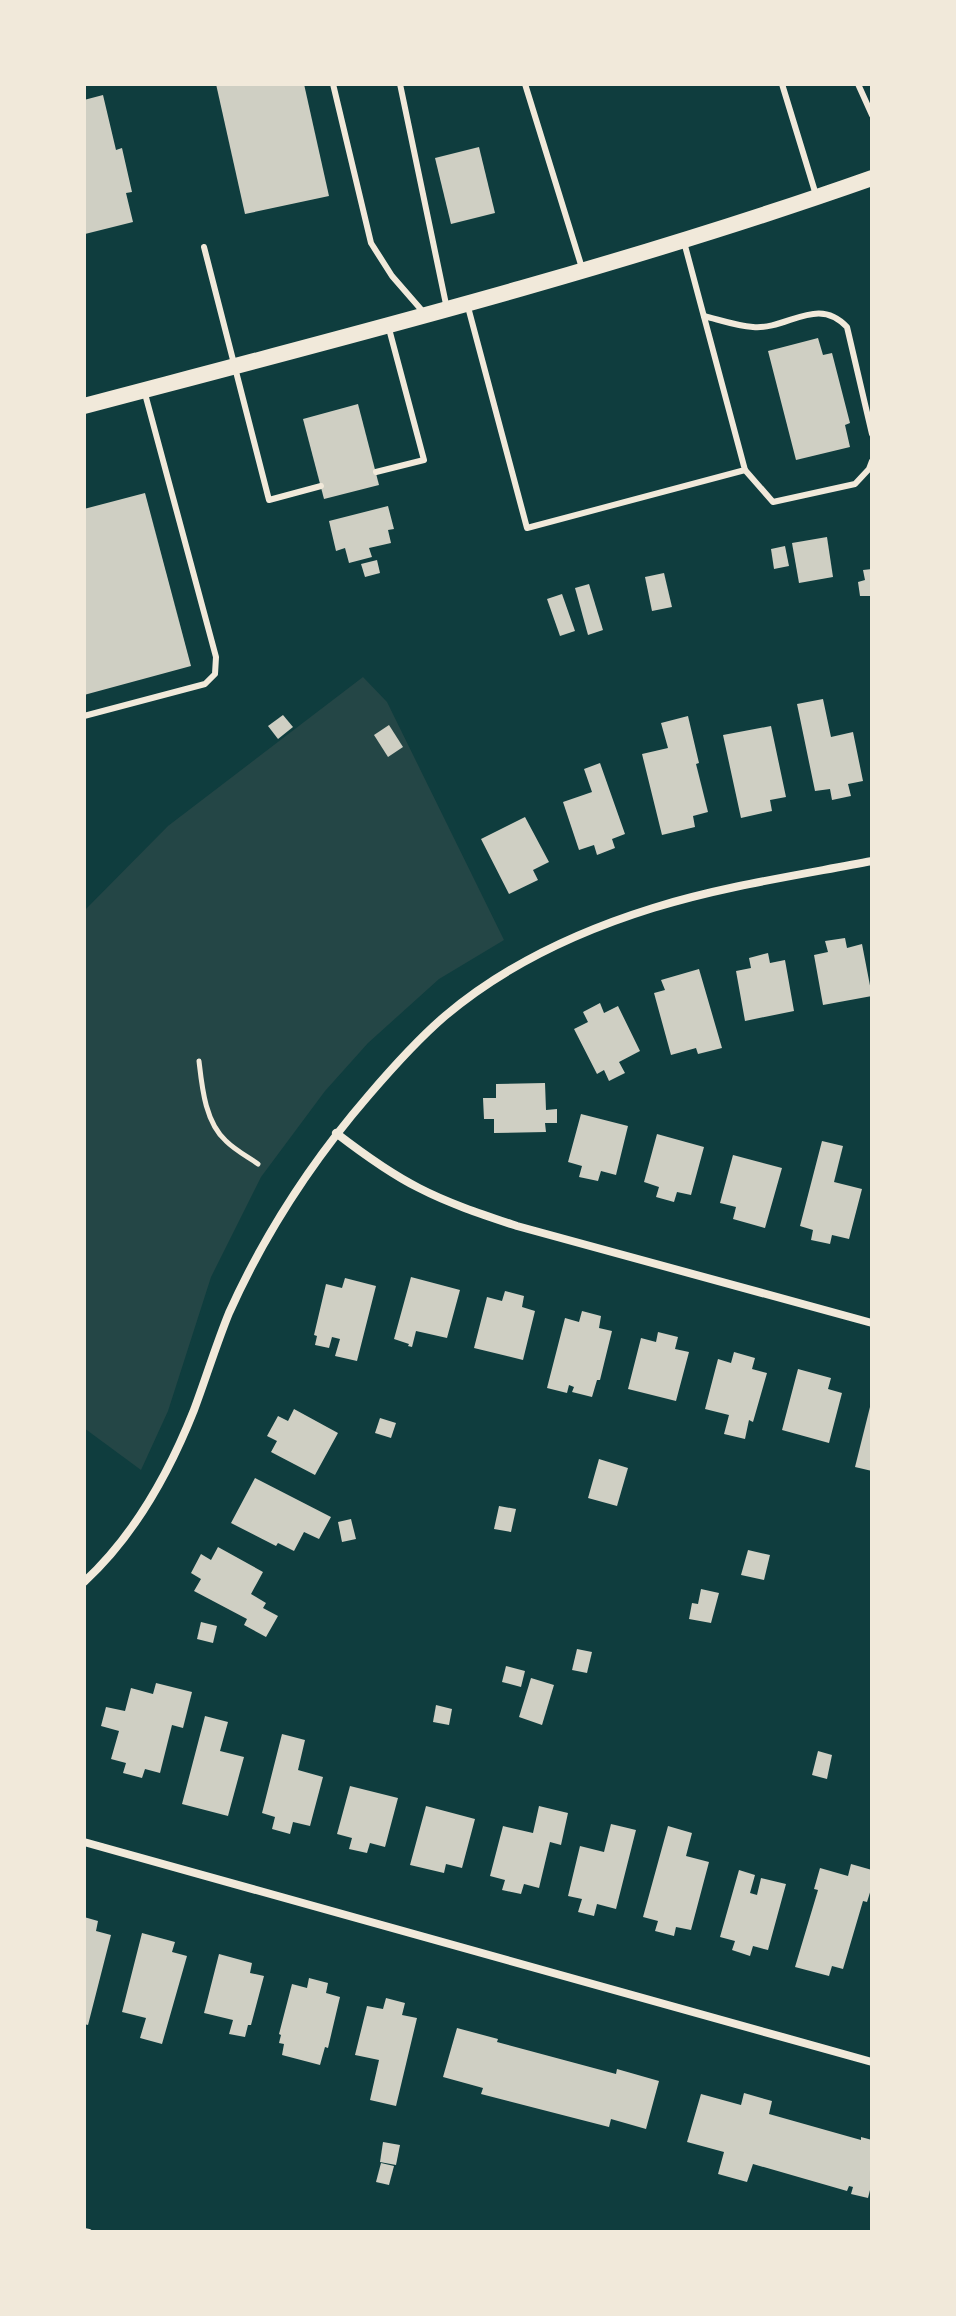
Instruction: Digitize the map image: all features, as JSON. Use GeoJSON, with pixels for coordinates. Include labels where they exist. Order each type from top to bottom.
{"type":"FeatureCollection","features":[{"type":"Feature","properties":{"kind":"main road"},"geometry":{"type":"LineString","coordinates":[[84,406],[684,242],[872,178]]}},
{"type":"Feature","properties":{"kind":"street"},"geometry":{"type":"LineString","coordinates":[[84,1582],[106,1562],[151,1498],[178,1448],[229,1314],[285,1206],[336,1133],[399,1060],[445,1016],[493,981],[542,952],[651,908],[714,891],[872,861]]}},
{"type":"Feature","properties":{"kind":"street"},"geometry":{"type":"LineString","coordinates":[[336,1133],[418,1188],[470,1211],[532,1231],[872,1323]]}},
{"type":"Feature","properties":{"kind":"street"},"geometry":{"type":"LineString","coordinates":[[84,1842],[872,2062]]}},
{"type":"Feature","properties":{"kind":"lane"},"geometry":{"type":"LineString","coordinates":[[333,84],[371,243],[392,276],[426,315]]}},
{"type":"Feature","properties":{"kind":"lane"},"geometry":{"type":"LineString","coordinates":[[400,84],[447,309]]}},
{"type":"Feature","properties":{"kind":"lane"},"geometry":{"type":"LineString","coordinates":[[525,84],[583,271]]}},
{"type":"Feature","properties":{"kind":"lane"},"geometry":{"type":"LineString","coordinates":[[782,84],[816,197]]}},
{"type":"Feature","properties":{"kind":"lane"},"geometry":{"type":"LineString","coordinates":[[858,84],[872,115]]}},
{"type":"Feature","properties":{"kind":"lane"},"geometry":{"type":"LineString","coordinates":[[684,242],[745,470],[773,502],[855,484],[872,461]]}},
{"type":"Feature","properties":{"kind":"lane"},"geometry":{"type":"LineString","coordinates":[[204,247],[269,500],[321,486]]}},
{"type":"Feature","properties":{"kind":"lane"},"geometry":{"type":"LineString","coordinates":[[467,303],[527,528],[745,470]]}},
{"type":"Feature","properties":{"kind":"lane"},"geometry":{"type":"LineString","coordinates":[[704,316],[755,328],[823,312],[837,317],[847,327],[872,434]]}},
{"type":"Feature","properties":{"kind":"lane"},"geometry":{"type":"LineString","coordinates":[[376,472],[424,460],[388,325]]}},
{"type":"Feature","properties":{"kind":"lane"},"geometry":{"type":"LineString","coordinates":[[84,716],[205,684],[215,674],[216,657],[144,390]]}},
{"type":"Feature","properties":{"kind":"path"},"geometry":{"type":"LineString","coordinates":[[199,1061],[203,1094],[213,1124],[224,1140],[258,1164]]}},
{"type":"Feature","properties":{"kind":"shaded area"},"geometry":{"type":"Polygon","coordinates":[[[363,677],[387,702],[504,940],[439,979],[368,1043],[325,1091],[261,1177],[211,1277],[168,1411],[141,1470],[84,1428],[84,911],[168,826],[363,677]]]}},
{"type":"Feature","properties":{"kind":"building"},"geometry":{"type":"Polygon","coordinates":[[[216,84],[304,84],[329,196],[245,214],[216,84]]]}},
{"type":"Feature","properties":{"kind":"building"},"geometry":{"type":"Polygon","coordinates":[[[103,95],[116,150],[122,148],[132,192],[126,193],[133,222],[85,234],[84,100],[103,95]]]}},
{"type":"Feature","properties":{"kind":"building"},"geometry":{"type":"Polygon","coordinates":[[[479,147],[495,213],[451,224],[435,158],[479,147]]]}},
{"type":"Feature","properties":{"kind":"building"},"geometry":{"type":"Polygon","coordinates":[[[818,338],[823,355],[832,353],[850,423],[845,425],[850,447],[796,460],[768,351],[818,338]]]}},
{"type":"Feature","properties":{"kind":"building"},"geometry":{"type":"Polygon","coordinates":[[[358,404],[379,485],[324,499],[303,419],[358,404]]]}},
{"type":"Feature","properties":{"kind":"building"},"geometry":{"type":"Polygon","coordinates":[[[145,493],[191,666],[84,695],[84,509],[145,493]]]}},
{"type":"Feature","properties":{"kind":"building"},"geometry":{"type":"Polygon","coordinates":[[[388,506],[394,529],[388,530],[391,543],[369,548],[372,557],[349,563],[345,548],[336,551],[329,521],[388,506]]]}},
{"type":"Feature","properties":{"kind":"building"},"geometry":{"type":"Polygon","coordinates":[[[827,537],[833,577],[799,583],[792,543],[827,537]]]}},
{"type":"Feature","properties":{"kind":"building"},"geometry":{"type":"Polygon","coordinates":[[[785,546],[789,566],[774,569],[771,549],[785,546]]]}},
{"type":"Feature","properties":{"kind":"building"},"geometry":{"type":"Polygon","coordinates":[[[377,560],[380,573],[365,577],[361,564],[377,560]]]}},
{"type":"Feature","properties":{"kind":"building"},"geometry":{"type":"Polygon","coordinates":[[[872,569],[872,596],[860,596],[858,582],[865,580],[863,570],[872,569]]]}},
{"type":"Feature","properties":{"kind":"building"},"geometry":{"type":"Polygon","coordinates":[[[664,573],[672,607],[652,611],[645,577],[664,573]]]}},
{"type":"Feature","properties":{"kind":"building"},"geometry":{"type":"Polygon","coordinates":[[[589,584],[603,630],[588,635],[575,588],[589,584]]]}},
{"type":"Feature","properties":{"kind":"building"},"geometry":{"type":"Polygon","coordinates":[[[562,594],[575,631],[560,636],[547,599],[562,594]]]}},
{"type":"Feature","properties":{"kind":"building"},"geometry":{"type":"Polygon","coordinates":[[[823,699],[831,737],[853,732],[863,781],[848,784],[851,796],[832,800],[830,789],[815,791],[797,704],[823,699]]]}},
{"type":"Feature","properties":{"kind":"building"},"geometry":{"type":"Polygon","coordinates":[[[283,715],[293,727],[278,739],[268,726],[283,715]]]}},
{"type":"Feature","properties":{"kind":"building"},"geometry":{"type":"Polygon","coordinates":[[[688,716],[708,812],[693,816],[695,827],[662,835],[642,754],[668,748],[661,723],[688,716]]]}},
{"type":"Feature","properties":{"kind":"building"},"geometry":{"type":"Polygon","coordinates":[[[389,725],[403,747],[388,757],[374,735],[389,725]]]}},
{"type":"Feature","properties":{"kind":"building"},"geometry":{"type":"Polygon","coordinates":[[[771,726],[786,797],[770,800],[772,811],[741,818],[723,735],[771,726]]]}},
{"type":"Feature","properties":{"kind":"building"},"geometry":{"type":"Polygon","coordinates":[[[600,763],[625,834],[612,839],[615,848],[597,855],[594,845],[579,850],[563,802],[592,792],[584,769],[600,763]]]}},
{"type":"Feature","properties":{"kind":"building"},"geometry":{"type":"Polygon","coordinates":[[[525,817],[549,862],[533,870],[538,880],[509,894],[481,839],[525,817]]]}},
{"type":"Feature","properties":{"kind":"building"},"geometry":{"type":"Polygon","coordinates":[[[845,938],[847,948],[862,944],[872,996],[823,1005],[814,955],[828,952],[825,941],[845,938]]]}},
{"type":"Feature","properties":{"kind":"building"},"geometry":{"type":"Polygon","coordinates":[[[768,953],[770,963],[785,960],[794,1011],[745,1021],[736,971],[751,968],[749,958],[768,953]]]}},
{"type":"Feature","properties":{"kind":"building"},"geometry":{"type":"Polygon","coordinates":[[[699,969],[722,1048],[698,1054],[696,1048],[671,1055],[654,993],[665,990],[661,980],[699,969]]]}},
{"type":"Feature","properties":{"kind":"building"},"geometry":{"type":"Polygon","coordinates":[[[600,1003],[604,1013],[618,1006],[640,1051],[619,1062],[625,1073],[609,1081],[604,1070],[597,1074],[574,1029],[588,1022],[583,1012],[600,1003]]]}},
{"type":"Feature","properties":{"kind":"building"},"geometry":{"type":"Polygon","coordinates":[[[545,1083],[546,1110],[557,1109],[557,1123],[545,1123],[546,1132],[494,1133],[494,1119],[484,1119],[483,1098],[496,1098],[496,1084],[545,1083]]]}},
{"type":"Feature","properties":{"kind":"building"},"geometry":{"type":"Polygon","coordinates":[[[581,1114],[628,1126],[616,1175],[601,1171],[598,1181],[579,1177],[582,1166],[568,1162],[581,1114]]]}},
{"type":"Feature","properties":{"kind":"building"},"geometry":{"type":"Polygon","coordinates":[[[657,1134],[704,1147],[691,1195],[677,1192],[674,1202],[656,1197],[659,1187],[644,1182],[657,1134]]]}},
{"type":"Feature","properties":{"kind":"building"},"geometry":{"type":"Polygon","coordinates":[[[822,1141],[843,1146],[834,1182],[862,1189],[849,1239],[832,1235],[830,1244],[811,1240],[813,1230],[800,1226],[822,1141]]]}},
{"type":"Feature","properties":{"kind":"building"},"geometry":{"type":"Polygon","coordinates":[[[733,1155],[782,1168],[765,1228],[733,1219],[736,1207],[720,1203],[733,1155]]]}},
{"type":"Feature","properties":{"kind":"building"},"geometry":{"type":"Polygon","coordinates":[[[411,1277],[460,1290],[447,1338],[416,1331],[412,1347],[394,1339],[411,1277]]]}},
{"type":"Feature","properties":{"kind":"building"},"geometry":{"type":"Polygon","coordinates":[[[345,1278],[376,1286],[357,1361],[335,1356],[340,1339],[332,1337],[329,1348],[315,1345],[317,1336],[314,1335],[326,1284],[342,1288],[345,1278]]]}},
{"type":"Feature","properties":{"kind":"building"},"geometry":{"type":"Polygon","coordinates":[[[505,1291],[524,1296],[522,1307],[535,1311],[523,1360],[474,1348],[487,1297],[502,1301],[505,1291]]]}},
{"type":"Feature","properties":{"kind":"building"},"geometry":{"type":"Polygon","coordinates":[[[582,1311],[601,1316],[599,1328],[612,1331],[600,1380],[597,1380],[592,1397],[572,1392],[574,1387],[569,1385],[567,1393],[547,1388],[565,1318],[579,1322],[582,1311]]]}},
{"type":"Feature","properties":{"kind":"building"},"geometry":{"type":"Polygon","coordinates":[[[658,1332],[678,1337],[675,1349],[689,1352],[676,1401],[628,1389],[641,1338],[656,1342],[658,1332]]]}},
{"type":"Feature","properties":{"kind":"building"},"geometry":{"type":"Polygon","coordinates":[[[734,1352],[755,1358],[752,1369],[767,1373],[745,1439],[724,1434],[729,1415],[705,1409],[718,1359],[731,1363],[734,1352]]]}},
{"type":"Feature","properties":{"kind":"building"},"geometry":{"type":"Polygon","coordinates":[[[798,1369],[831,1378],[828,1389],[842,1393],[829,1443],[782,1430],[798,1369]]]}},
{"type":"Feature","properties":{"kind":"building"},"geometry":{"type":"Polygon","coordinates":[[[872,1403],[872,1471],[855,1467],[872,1403]]]}},
{"type":"Feature","properties":{"kind":"building"},"geometry":{"type":"Polygon","coordinates":[[[294,1409],[338,1433],[315,1475],[271,1452],[277,1441],[267,1436],[278,1416],[288,1421],[294,1409]]]}},
{"type":"Feature","properties":{"kind":"building"},"geometry":{"type":"Polygon","coordinates":[[[380,1418],[396,1423],[391,1438],[375,1433],[380,1418]]]}},
{"type":"Feature","properties":{"kind":"building"},"geometry":{"type":"Polygon","coordinates":[[[599,1459],[628,1468],[617,1506],[588,1498],[599,1459]]]}},
{"type":"Feature","properties":{"kind":"building"},"geometry":{"type":"Polygon","coordinates":[[[255,1478],[331,1517],[319,1539],[304,1532],[294,1551],[278,1543],[276,1546],[231,1523],[255,1478]]]}},
{"type":"Feature","properties":{"kind":"building"},"geometry":{"type":"Polygon","coordinates":[[[499,1506],[516,1509],[511,1532],[494,1529],[499,1506]]]}},
{"type":"Feature","properties":{"kind":"building"},"geometry":{"type":"Polygon","coordinates":[[[351,1519],[356,1539],[342,1542],[338,1522],[351,1519]]]}},
{"type":"Feature","properties":{"kind":"building"},"geometry":{"type":"Polygon","coordinates":[[[218,1547],[263,1572],[251,1594],[266,1603],[263,1608],[278,1616],[266,1637],[244,1625],[247,1619],[194,1591],[201,1579],[191,1573],[201,1554],[211,1560],[218,1547]]]}},
{"type":"Feature","properties":{"kind":"building"},"geometry":{"type":"Polygon","coordinates":[[[748,1550],[770,1555],[764,1580],[741,1575],[748,1550]]]}},
{"type":"Feature","properties":{"kind":"building"},"geometry":{"type":"Polygon","coordinates":[[[701,1589],[719,1593],[711,1623],[689,1619],[692,1603],[698,1604],[701,1589]]]}},
{"type":"Feature","properties":{"kind":"building"},"geometry":{"type":"Polygon","coordinates":[[[201,1622],[217,1626],[213,1643],[197,1639],[201,1622]]]}},
{"type":"Feature","properties":{"kind":"building"},"geometry":{"type":"Polygon","coordinates":[[[577,1649],[592,1652],[587,1673],[572,1670],[577,1649]]]}},
{"type":"Feature","properties":{"kind":"building"},"geometry":{"type":"Polygon","coordinates":[[[506,1666],[525,1671],[521,1687],[502,1682],[506,1666]]]}},
{"type":"Feature","properties":{"kind":"building"},"geometry":{"type":"Polygon","coordinates":[[[531,1678],[554,1685],[542,1725],[519,1717],[531,1678]]]}},
{"type":"Feature","properties":{"kind":"building"},"geometry":{"type":"Polygon","coordinates":[[[156,1683],[192,1692],[183,1728],[172,1725],[160,1773],[145,1769],[142,1778],[123,1773],[126,1763],[111,1759],[119,1731],[101,1726],[106,1707],[125,1711],[131,1688],[153,1694],[156,1683]]]}},
{"type":"Feature","properties":{"kind":"building"},"geometry":{"type":"Polygon","coordinates":[[[436,1705],[452,1709],[449,1725],[433,1722],[436,1705]]]}},
{"type":"Feature","properties":{"kind":"building"},"geometry":{"type":"Polygon","coordinates":[[[205,1716],[228,1722],[220,1751],[244,1757],[228,1816],[182,1804],[205,1716]]]}},
{"type":"Feature","properties":{"kind":"building"},"geometry":{"type":"Polygon","coordinates":[[[282,1734],[305,1740],[298,1770],[323,1777],[310,1826],[293,1822],[290,1834],[272,1829],[275,1817],[262,1813],[282,1734]]]}},
{"type":"Feature","properties":{"kind":"building"},"geometry":{"type":"Polygon","coordinates":[[[818,1751],[832,1755],[827,1779],[812,1775],[818,1751]]]}},
{"type":"Feature","properties":{"kind":"building"},"geometry":{"type":"Polygon","coordinates":[[[350,1786],[398,1798],[385,1847],[370,1843],[367,1853],[349,1849],[352,1838],[337,1834],[350,1786]]]}},
{"type":"Feature","properties":{"kind":"building"},"geometry":{"type":"Polygon","coordinates":[[[426,1806],[475,1819],[462,1868],[446,1864],[444,1873],[410,1865],[426,1806]]]}},
{"type":"Feature","properties":{"kind":"building"},"geometry":{"type":"Polygon","coordinates":[[[539,1806],[568,1813],[561,1845],[550,1842],[539,1888],[524,1884],[521,1894],[502,1890],[505,1880],[490,1876],[503,1826],[533,1833],[539,1806]]]}},
{"type":"Feature","properties":{"kind":"building"},"geometry":{"type":"Polygon","coordinates":[[[611,1824],[636,1830],[616,1909],[597,1904],[594,1916],[578,1912],[582,1899],[568,1896],[580,1846],[604,1852],[611,1824]]]}},
{"type":"Feature","properties":{"kind":"building"},"geometry":{"type":"Polygon","coordinates":[[[668,1826],[692,1833],[686,1856],[709,1862],[691,1930],[676,1927],[674,1936],[655,1931],[658,1921],[643,1917],[668,1826]]]}},
{"type":"Feature","properties":{"kind":"building"},"geometry":{"type":"Polygon","coordinates":[[[851,1864],[872,1870],[872,1886],[867,1902],[863,1901],[843,1969],[832,1966],[829,1976],[795,1967],[818,1890],[814,1889],[820,1868],[848,1876],[851,1864]]]}},
{"type":"Feature","properties":{"kind":"building"},"geometry":{"type":"Polygon","coordinates":[[[739,1870],[755,1875],[750,1893],[757,1895],[761,1878],[786,1884],[768,1950],[753,1946],[750,1956],[732,1950],[735,1941],[720,1937],[739,1870]]]}},
{"type":"Feature","properties":{"kind":"building"},"geometry":{"type":"Polygon","coordinates":[[[84,1917],[98,1921],[96,1931],[111,1935],[88,2025],[84,2024],[84,1917]]]}},
{"type":"Feature","properties":{"kind":"building"},"geometry":{"type":"Polygon","coordinates":[[[142,1933],[175,1942],[172,1952],[187,1956],[162,2044],[140,2038],[146,2018],[122,2012],[142,1933]]]}},
{"type":"Feature","properties":{"kind":"building"},"geometry":{"type":"Polygon","coordinates":[[[219,1954],[252,1963],[250,1973],[264,1976],[245,2037],[229,2034],[233,2020],[204,2013],[219,1954]]]}},
{"type":"Feature","properties":{"kind":"building"},"geometry":{"type":"Polygon","coordinates":[[[309,1978],[328,1983],[326,1993],[340,1997],[328,2048],[325,2047],[320,2065],[282,2055],[284,2044],[279,2043],[292,1984],[307,1988],[309,1978]]]}},
{"type":"Feature","properties":{"kind":"building"},"geometry":{"type":"Polygon","coordinates":[[[386,1998],[405,2003],[402,2015],[417,2018],[396,2106],[370,2100],[379,2060],[355,2055],[367,2006],[383,2009],[386,1998]]]}},
{"type":"Feature","properties":{"kind":"building"},"geometry":{"type":"Polygon","coordinates":[[[457,2028],[616,2074],[617,2069],[659,2081],[646,2129],[611,2119],[609,2127],[481,2094],[483,2088],[443,2077],[457,2028]]]}},
{"type":"Feature","properties":{"kind":"building"},"geometry":{"type":"Polygon","coordinates":[[[744,2093],[772,2101],[769,2114],[861,2140],[861,2137],[872,2140],[872,2190],[868,2198],[851,2194],[853,2187],[849,2186],[847,2191],[753,2164],[747,2182],[718,2174],[724,2152],[687,2142],[701,2094],[741,2105],[744,2093]]]}},
{"type":"Feature","properties":{"kind":"building"},"geometry":{"type":"Polygon","coordinates":[[[383,2142],[400,2145],[396,2165],[380,2162],[383,2142]]]}},
{"type":"Feature","properties":{"kind":"building"},"geometry":{"type":"Polygon","coordinates":[[[381,2163],[394,2166],[389,2185],[376,2182],[381,2163]]]}}]}
